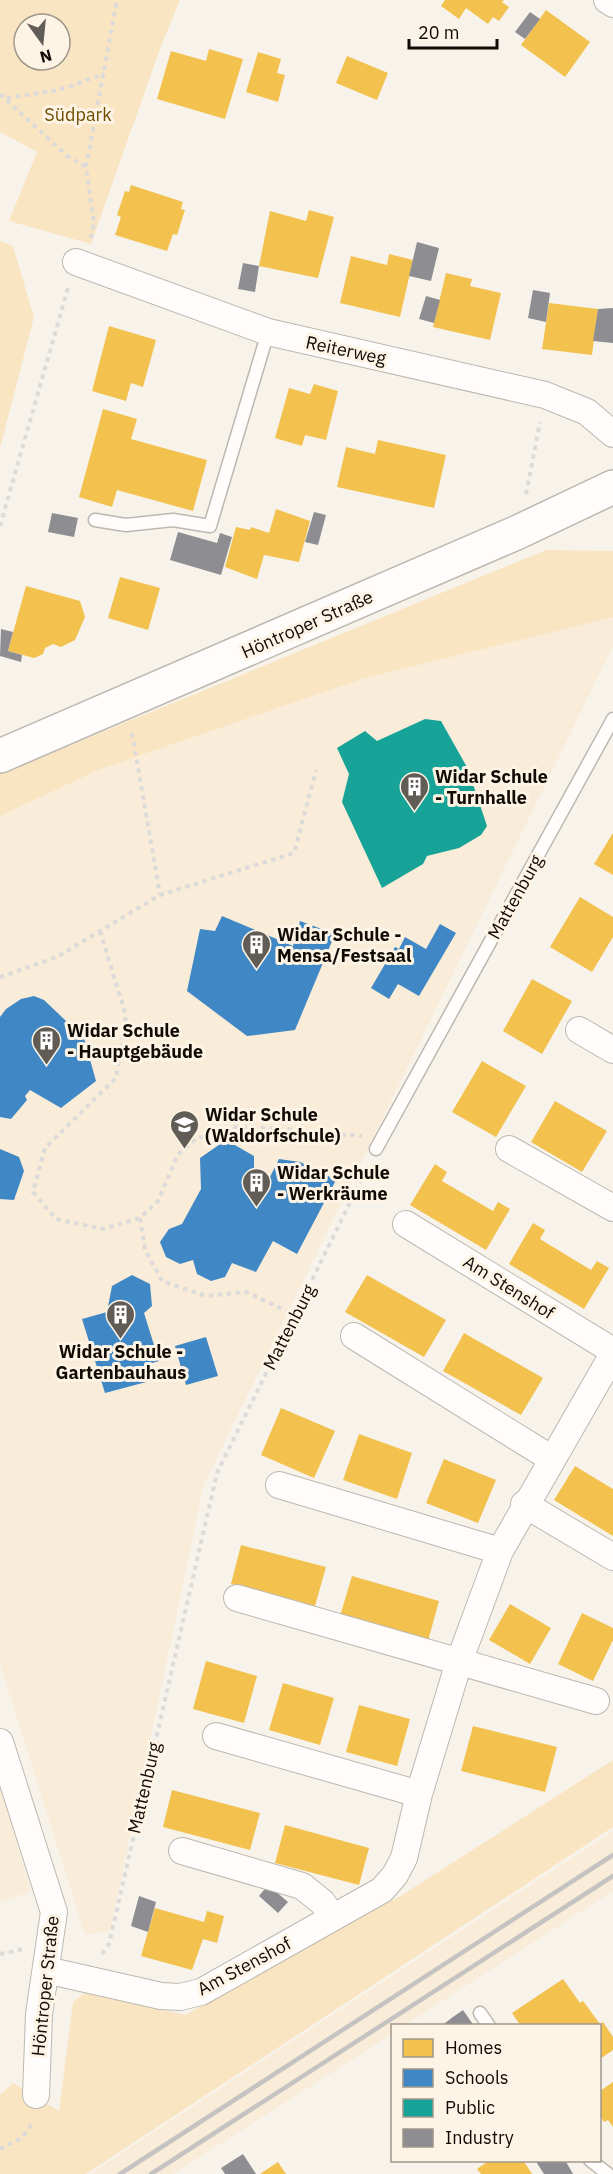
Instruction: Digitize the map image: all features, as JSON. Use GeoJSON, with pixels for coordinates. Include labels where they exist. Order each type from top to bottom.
{"type":"FeatureCollection","features":[{"type":"Feature","properties":{"kind":"street"},"geometry":{"type":"LineString","coordinates":[[607,0],[613,4]]}},
{"type":"Feature","properties":{"kind":"street","name":"Reiterweg"},"geometry":{"type":"LineString","coordinates":[[76,262],[267,332],[545,395],[587,412],[613,434]]}},
{"type":"Feature","properties":{"kind":"street","name":"Höntroper Straße"},"geometry":{"type":"LineString","coordinates":[[0,756],[516,533],[613,487]]}},
{"type":"Feature","properties":{"kind":"street"},"geometry":{"type":"LineString","coordinates":[[579,1030],[613,1050]]}},
{"type":"Feature","properties":{"kind":"street"},"geometry":{"type":"LineString","coordinates":[[509,1149],[613,1208]]}},
{"type":"Feature","properties":{"kind":"street","name":"Am Stenshof"},"geometry":{"type":"LineString","coordinates":[[46,1971],[160,1996],[180,1997],[201,1992],[382,1890],[395,1875],[404,1858],[419,1794],[459,1662],[500,1551],[524,1504],[552,1459],[603,1392],[613,1352],[406,1224]]}},
{"type":"Feature","properties":{"kind":"street"},"geometry":{"type":"LineString","coordinates":[[354,1336],[552,1459]]}},
{"type":"Feature","properties":{"kind":"street"},"geometry":{"type":"LineString","coordinates":[[279,1485],[500,1551]]}},
{"type":"Feature","properties":{"kind":"street"},"geometry":{"type":"LineString","coordinates":[[524,1504],[613,1557]]}},
{"type":"Feature","properties":{"kind":"street"},"geometry":{"type":"LineString","coordinates":[[237,1598],[596,1701]]}},
{"type":"Feature","properties":{"kind":"street"},"geometry":{"type":"LineString","coordinates":[[216,1736],[419,1794]]}},
{"type":"Feature","properties":{"kind":"street","name":"Höntroper Straße"},"geometry":{"type":"LineString","coordinates":[[0,1742],[54,1912],[39,2014],[36,2095]]}},
{"type":"Feature","properties":{"kind":"street"},"geometry":{"type":"LineString","coordinates":[[182,1851],[302,1886],[322,1902],[333,1917]]}},
{"type":"Feature","properties":{"kind":"lane"},"geometry":{"type":"LineString","coordinates":[[95,520],[126,525],[173,520],[210,526],[267,332]]}},
{"type":"Feature","properties":{"kind":"lane","name":"Mattenburg"},"geometry":{"type":"LineString","coordinates":[[379,1143],[613,719]]}},
{"type":"Feature","properties":{"kind":"lane"},"geometry":{"type":"LineString","coordinates":[[480,2013],[488,2024]]}},
{"type":"Feature","properties":{"kind":"lane"},"geometry":{"type":"LineString","coordinates":[[593,2162],[608,2174]]}},
{"type":"Feature","properties":{"kind":"path"},"geometry":{"type":"LineString","coordinates":[[7,98],[59,90],[104,74]]}},
{"type":"Feature","properties":{"kind":"path"},"geometry":{"type":"LineString","coordinates":[[0,94],[7,98],[67,156],[87,167]]}},
{"type":"Feature","properties":{"kind":"path"},"geometry":{"type":"LineString","coordinates":[[526,493],[541,418]]}},
{"type":"Feature","properties":{"kind":"path"},"geometry":{"type":"LineString","coordinates":[[121,705],[134,738],[160,895]]}},
{"type":"Feature","properties":{"kind":"path"},"geometry":{"type":"LineString","coordinates":[[0,977],[57,957],[160,895],[294,852],[316,770]]}},
{"type":"Feature","properties":{"kind":"path"},"geometry":{"type":"LineString","coordinates":[[100,931],[126,1016],[116,1078],[45,1148],[33,1192],[56,1219],[103,1229],[140,1218],[158,1201],[178,1154],[196,1139],[230,1128],[287,1129],[379,1143]]}},
{"type":"Feature","properties":{"kind":"path","name":"Mattenburg"},"geometry":{"type":"LineString","coordinates":[[83,1979],[109,1944],[217,1473],[293,1314],[310,1286],[379,1143]]}},
{"type":"Feature","properties":{"kind":"path"},"geometry":{"type":"LineString","coordinates":[[140,1218],[145,1250],[162,1281],[206,1296],[246,1292],[293,1314]]}},
{"type":"Feature","properties":{"kind":"path"},"geometry":{"type":"LineString","coordinates":[[0,2149],[23,2137],[33,2125],[36,2095]]}},
{"type":"Feature","properties":{"kind":"shaded area","name":"Widar Schule (Waldorfschule)"},"geometry":{"type":"Polygon","coordinates":[[[613,617],[613,646],[204,1484],[110,1931],[85,1935],[0,1664],[0,816],[98,770],[362,679],[613,617]]]}},
{"type":"Feature","properties":{"kind":"shaded area"},"geometry":{"type":"Polygon","coordinates":[[[0,1787],[31,1891],[0,1903],[0,1787]]]}},
{"type":"Feature","properties":{"kind":"shaded area"},"geometry":{"type":"Polygon","coordinates":[[[613,1831],[613,1891],[407,2024],[391,2024],[391,2035],[173,2174],[90,2174],[613,1831]]]}},
{"type":"Feature","properties":{"kind":"green space","name":"Südpark"},"geometry":{"type":"Polygon","coordinates":[[[0,0],[180,0],[161,46],[91,244],[9,221],[37,152],[0,132],[0,0]]]}},
{"type":"Feature","properties":{"kind":"green space"},"geometry":{"type":"Polygon","coordinates":[[[0,241],[13,246],[34,317],[0,448],[0,241]]]}},
{"type":"Feature","properties":{"kind":"green space"},"geometry":{"type":"Polygon","coordinates":[[[546,550],[613,551],[613,617],[362,679],[98,770],[0,816],[0,774],[546,550]]]}},
{"type":"Feature","properties":{"kind":"green space"},"geometry":{"type":"Polygon","coordinates":[[[613,1760],[613,1827],[86,2174],[0,2174],[0,2095],[13,2083],[59,2111],[73,2002],[86,1992],[185,2015],[402,1895],[613,1760]]]}},
{"type":"Feature","properties":{"kind":"building: Homes"},"geometry":{"type":"Polygon","coordinates":[[[445,0],[504,0],[502,2],[509,7],[499,21],[493,17],[488,24],[466,8],[459,19],[441,6],[445,0]]]}},
{"type":"Feature","properties":{"kind":"building: Homes"},"geometry":{"type":"Polygon","coordinates":[[[546,10],[590,42],[565,77],[521,45],[546,10]]]}},
{"type":"Feature","properties":{"kind":"building: Homes"},"geometry":{"type":"Polygon","coordinates":[[[209,49],[243,59],[225,119],[157,99],[171,51],[206,61],[209,49]]]}},
{"type":"Feature","properties":{"kind":"building: Homes"},"geometry":{"type":"Polygon","coordinates":[[[258,52],[281,59],[277,73],[285,75],[278,102],[246,92],[258,52]]]}},
{"type":"Feature","properties":{"kind":"building: Homes"},"geometry":{"type":"Polygon","coordinates":[[[347,56],[388,73],[377,100],[336,83],[347,56]]]}},
{"type":"Feature","properties":{"kind":"building: Homes"},"geometry":{"type":"Polygon","coordinates":[[[131,185],[183,202],[181,209],[185,210],[177,235],[173,234],[167,251],[115,235],[121,217],[117,215],[125,191],[129,192],[131,185]]]}},
{"type":"Feature","properties":{"kind":"building: Homes"},"geometry":{"type":"Polygon","coordinates":[[[309,210],[334,217],[318,278],[259,266],[270,211],[306,221],[309,210]]]}},
{"type":"Feature","properties":{"kind":"building: Homes"},"geometry":{"type":"Polygon","coordinates":[[[389,254],[413,260],[400,317],[340,303],[351,256],[387,265],[389,254]]]}},
{"type":"Feature","properties":{"kind":"building: Homes"},"geometry":{"type":"Polygon","coordinates":[[[446,273],[472,279],[470,286],[501,293],[490,340],[433,327],[446,273]]]}},
{"type":"Feature","properties":{"kind":"building: Homes"},"geometry":{"type":"Polygon","coordinates":[[[549,303],[598,309],[592,355],[542,349],[549,303]]]}},
{"type":"Feature","properties":{"kind":"building: Homes"},"geometry":{"type":"Polygon","coordinates":[[[109,326],[156,340],[143,387],[131,383],[126,401],[92,391],[109,326]]]}},
{"type":"Feature","properties":{"kind":"building: Homes"},"geometry":{"type":"Polygon","coordinates":[[[314,384],[338,391],[326,440],[305,435],[302,446],[275,438],[289,388],[310,394],[314,384]]]}},
{"type":"Feature","properties":{"kind":"building: Homes"},"geometry":{"type":"Polygon","coordinates":[[[103,409],[137,419],[131,439],[207,460],[193,511],[117,490],[112,507],[79,497],[103,409]]]}},
{"type":"Feature","properties":{"kind":"building: Homes"},"geometry":{"type":"Polygon","coordinates":[[[378,440],[446,455],[434,508],[337,487],[346,447],[375,454],[378,440]]]}},
{"type":"Feature","properties":{"kind":"building: Homes"},"geometry":{"type":"Polygon","coordinates":[[[276,509],[310,521],[299,562],[264,555],[257,579],[225,567],[236,527],[250,530],[251,527],[269,533],[276,509]]]}},
{"type":"Feature","properties":{"kind":"building: Homes"},"geometry":{"type":"Polygon","coordinates":[[[120,577],[160,588],[148,630],[108,618],[120,577]]]}},
{"type":"Feature","properties":{"kind":"building: Homes"},"geometry":{"type":"Polygon","coordinates":[[[26,586],[80,601],[85,617],[75,640],[61,647],[53,644],[45,648],[43,654],[34,658],[8,651],[26,586]]]}},
{"type":"Feature","properties":{"kind":"building: Homes"},"geometry":{"type":"Polygon","coordinates":[[[613,833],[613,875],[594,864],[613,833]]]}},
{"type":"Feature","properties":{"kind":"building: Homes"},"geometry":{"type":"Polygon","coordinates":[[[580,897],[613,917],[613,937],[592,972],[550,947],[580,897]]]}},
{"type":"Feature","properties":{"kind":"building: Homes"},"geometry":{"type":"Polygon","coordinates":[[[532,979],[572,1001],[542,1054],[503,1031],[532,979]]]}},
{"type":"Feature","properties":{"kind":"building: Homes"},"geometry":{"type":"Polygon","coordinates":[[[482,1061],[526,1086],[496,1137],[452,1112],[482,1061]]]}},
{"type":"Feature","properties":{"kind":"building: Homes"},"geometry":{"type":"Polygon","coordinates":[[[555,1101],[607,1131],[582,1172],[531,1142],[555,1101]]]}},
{"type":"Feature","properties":{"kind":"building: Homes"},"geometry":{"type":"Polygon","coordinates":[[[435,1164],[447,1172],[442,1181],[493,1211],[498,1202],[510,1209],[486,1250],[410,1205],[435,1164]]]}},
{"type":"Feature","properties":{"kind":"building: Homes"},"geometry":{"type":"Polygon","coordinates":[[[533,1223],[545,1230],[540,1239],[591,1270],[597,1261],[609,1268],[584,1309],[509,1264],[533,1223]]]}},
{"type":"Feature","properties":{"kind":"building: Homes"},"geometry":{"type":"Polygon","coordinates":[[[367,1275],[446,1320],[424,1357],[345,1312],[367,1275]]]}},
{"type":"Feature","properties":{"kind":"building: Homes"},"geometry":{"type":"Polygon","coordinates":[[[464,1333],[543,1378],[521,1415],[443,1371],[464,1333]]]}},
{"type":"Feature","properties":{"kind":"building: Homes"},"geometry":{"type":"Polygon","coordinates":[[[281,1408],[335,1431],[314,1478],[261,1455],[281,1408]]]}},
{"type":"Feature","properties":{"kind":"building: Homes"},"geometry":{"type":"Polygon","coordinates":[[[359,1434],[412,1453],[397,1499],[343,1480],[359,1434]]]}},
{"type":"Feature","properties":{"kind":"building: Homes"},"geometry":{"type":"Polygon","coordinates":[[[444,1459],[496,1480],[478,1523],[426,1503],[444,1459]]]}},
{"type":"Feature","properties":{"kind":"building: Homes"},"geometry":{"type":"Polygon","coordinates":[[[575,1466],[613,1489],[613,1536],[554,1500],[575,1466]]]}},
{"type":"Feature","properties":{"kind":"building: Homes"},"geometry":{"type":"Polygon","coordinates":[[[241,1545],[326,1567],[315,1606],[231,1584],[241,1545]]]}},
{"type":"Feature","properties":{"kind":"building: Homes"},"geometry":{"type":"Polygon","coordinates":[[[352,1576],[439,1601],[428,1641],[340,1616],[352,1576]]]}},
{"type":"Feature","properties":{"kind":"building: Homes"},"geometry":{"type":"Polygon","coordinates":[[[510,1604],[551,1628],[530,1664],[489,1640],[510,1604]]]}},
{"type":"Feature","properties":{"kind":"building: Homes"},"geometry":{"type":"Polygon","coordinates":[[[582,1613],[613,1628],[613,1640],[593,1681],[558,1664],[582,1613]]]}},
{"type":"Feature","properties":{"kind":"building: Homes"},"geometry":{"type":"Polygon","coordinates":[[[206,1661],[257,1676],[244,1723],[193,1709],[206,1661]]]}},
{"type":"Feature","properties":{"kind":"building: Homes"},"geometry":{"type":"Polygon","coordinates":[[[283,1683],[334,1698],[320,1745],[269,1730],[283,1683]]]}},
{"type":"Feature","properties":{"kind":"building: Homes"},"geometry":{"type":"Polygon","coordinates":[[[359,1705],[410,1719],[397,1766],[346,1752],[359,1705]]]}},
{"type":"Feature","properties":{"kind":"building: Homes"},"geometry":{"type":"Polygon","coordinates":[[[473,1726],[557,1747],[545,1792],[461,1771],[473,1726]]]}},
{"type":"Feature","properties":{"kind":"building: Homes"},"geometry":{"type":"Polygon","coordinates":[[[172,1790],[260,1813],[250,1850],[163,1827],[172,1790]]]}},
{"type":"Feature","properties":{"kind":"building: Homes"},"geometry":{"type":"Polygon","coordinates":[[[285,1825],[369,1848],[359,1885],[275,1863],[285,1825]]]}},
{"type":"Feature","properties":{"kind":"building: Homes"},"geometry":{"type":"Polygon","coordinates":[[[155,1908],[204,1922],[207,1911],[224,1916],[217,1943],[203,1939],[192,1970],[141,1956],[155,1908]]]}},
{"type":"Feature","properties":{"kind":"building: Homes"},"geometry":{"type":"Polygon","coordinates":[[[563,1979],[580,2003],[583,2001],[600,2024],[519,2024],[512,2013],[563,1979]]]}},
{"type":"Feature","properties":{"kind":"building: Homes"},"geometry":{"type":"Polygon","coordinates":[[[603,2022],[613,2037],[613,2050],[601,2058],[600,2024],[603,2022]]]}},
{"type":"Feature","properties":{"kind":"building: Homes"},"geometry":{"type":"Polygon","coordinates":[[[613,2082],[613,2127],[608,2120],[604,2122],[601,2117],[601,2090],[613,2082]]]}},
{"type":"Feature","properties":{"kind":"building: Homes"},"geometry":{"type":"Polygon","coordinates":[[[278,2162],[286,2174],[260,2174],[278,2162]]]}},
{"type":"Feature","properties":{"kind":"building: Homes"},"geometry":{"type":"Polygon","coordinates":[[[487,2162],[524,2162],[532,2174],[481,2174],[477,2169],[487,2162]]]}},
{"type":"Feature","properties":{"kind":"building: Schools","name":"Widar Schule - Mensa/Festsaal"},"geometry":{"type":"Polygon","coordinates":[[[222,916],[293,946],[300,921],[335,934],[295,1030],[247,1036],[187,991],[200,929],[215,931],[222,916]]]}},
{"type":"Feature","properties":{"kind":"building: Schools"},"geometry":{"type":"Polygon","coordinates":[[[440,924],[456,933],[419,996],[398,984],[389,999],[371,988],[395,947],[399,949],[405,937],[426,949],[440,924]]]}},
{"type":"Feature","properties":{"kind":"building: Schools","name":"Widar Schule - Hauptgebäude"},"geometry":{"type":"Polygon","coordinates":[[[34,996],[44,1000],[84,1038],[96,1081],[61,1108],[30,1090],[25,1096],[27,1100],[11,1119],[0,1117],[0,1017],[6,1009],[21,999],[34,996]]]}},
{"type":"Feature","properties":{"kind":"building: Schools","name":"Widar Schule - Werkräume"},"geometry":{"type":"Polygon","coordinates":[[[226,1140],[254,1156],[254,1187],[263,1191],[279,1159],[300,1162],[336,1180],[297,1254],[273,1241],[256,1272],[232,1263],[225,1277],[211,1281],[197,1274],[193,1260],[180,1264],[166,1257],[160,1242],[169,1229],[182,1224],[201,1189],[200,1158],[226,1140]]]}},
{"type":"Feature","properties":{"kind":"building: Schools"},"geometry":{"type":"Polygon","coordinates":[[[0,1149],[19,1157],[24,1171],[14,1200],[0,1199],[0,1149]]]}},
{"type":"Feature","properties":{"kind":"building: Schools","name":"Widar Schule - Gartenbauhaus"},"geometry":{"type":"Polygon","coordinates":[[[132,1275],[150,1284],[152,1306],[144,1313],[159,1361],[145,1365],[150,1381],[105,1393],[82,1319],[107,1312],[112,1286],[132,1275]]]}},
{"type":"Feature","properties":{"kind":"building: Schools"},"geometry":{"type":"Polygon","coordinates":[[[206,1337],[218,1376],[186,1385],[175,1346],[206,1337]]]}},
{"type":"Feature","properties":{"kind":"building: Public","name":"Widar Schule - Turnhalle"},"geometry":{"type":"Polygon","coordinates":[[[425,719],[441,721],[468,769],[487,826],[481,835],[459,848],[427,856],[423,864],[382,888],[342,802],[349,774],[337,748],[365,731],[377,741],[425,719]]]}},
{"type":"Feature","properties":{"kind":"building: Industry"},"geometry":{"type":"Polygon","coordinates":[[[530,12],[540,19],[525,39],[515,32],[530,12]]]}},
{"type":"Feature","properties":{"kind":"building: Industry"},"geometry":{"type":"Polygon","coordinates":[[[417,242],[439,248],[431,281],[409,276],[417,242]]]}},
{"type":"Feature","properties":{"kind":"building: Industry"},"geometry":{"type":"Polygon","coordinates":[[[243,263],[259,266],[255,292],[238,289],[243,263]]]}},
{"type":"Feature","properties":{"kind":"building: Industry"},"geometry":{"type":"Polygon","coordinates":[[[533,290],[550,293],[546,322],[528,318],[533,290]]]}},
{"type":"Feature","properties":{"kind":"building: Industry"},"geometry":{"type":"Polygon","coordinates":[[[426,296],[440,300],[434,323],[419,319],[426,296]]]}},
{"type":"Feature","properties":{"kind":"building: Industry"},"geometry":{"type":"Polygon","coordinates":[[[613,308],[613,343],[593,341],[598,309],[613,308]]]}},
{"type":"Feature","properties":{"kind":"building: Industry"},"geometry":{"type":"Polygon","coordinates":[[[314,512],[326,515],[318,545],[305,542],[314,512]]]}},
{"type":"Feature","properties":{"kind":"building: Industry"},"geometry":{"type":"Polygon","coordinates":[[[52,513],[78,518],[74,537],[48,532],[52,513]]]}},
{"type":"Feature","properties":{"kind":"building: Industry"},"geometry":{"type":"Polygon","coordinates":[[[178,532],[217,543],[220,533],[232,537],[221,575],[170,560],[178,532]]]}},
{"type":"Feature","properties":{"kind":"building: Industry"},"geometry":{"type":"Polygon","coordinates":[[[1,629],[13,632],[8,651],[22,655],[21,662],[0,656],[1,629]]]}},
{"type":"Feature","properties":{"kind":"building: Industry"},"geometry":{"type":"Polygon","coordinates":[[[268,1885],[288,1902],[278,1913],[259,1896],[268,1885]]]}},
{"type":"Feature","properties":{"kind":"building: Industry"},"geometry":{"type":"Polygon","coordinates":[[[139,1896],[156,1902],[148,1932],[131,1926],[139,1896]]]}},
{"type":"Feature","properties":{"kind":"building: Industry"},"geometry":{"type":"Polygon","coordinates":[[[463,2010],[473,2024],[444,2024],[463,2010]]]}},
{"type":"Feature","properties":{"kind":"building: Industry"},"geometry":{"type":"Polygon","coordinates":[[[243,2154],[256,2174],[225,2174],[221,2168],[243,2154]]]}},
{"type":"Feature","properties":{"kind":"building: Industry"},"geometry":{"type":"Polygon","coordinates":[[[536,2162],[566,2162],[573,2174],[544,2174],[536,2162]]]}},
{"type":"Feature","properties":{"kind":"railway"},"geometry":{"type":"LineString","coordinates":[[120,2174],[613,1855]]}},
{"type":"Feature","properties":{"kind":"railway"},"geometry":{"type":"LineString","coordinates":[[151,2174],[613,1876]]}},
{"type":"Feature","properties":{"kind":"place","name":"Widar Schule - Turnhalle"},"geometry":{"type":"Point","coordinates":[414,812]}},
{"type":"Feature","properties":{"kind":"place","name":"Widar Schule - Mensa/Festsaal"},"geometry":{"type":"Point","coordinates":[256,970]}},
{"type":"Feature","properties":{"kind":"place","name":"Widar Schule - Hauptgebäude"},"geometry":{"type":"Point","coordinates":[46,1066]}},
{"type":"Feature","properties":{"kind":"place","name":"Widar Schule (Waldorfschule)"},"geometry":{"type":"Point","coordinates":[184,1150]}},
{"type":"Feature","properties":{"kind":"place","name":"Widar Schule - Werkräume"},"geometry":{"type":"Point","coordinates":[256,1208]}},
{"type":"Feature","properties":{"kind":"place","name":"Widar Schule - Gartenbauhaus"},"geometry":{"type":"Point","coordinates":[121,1340]}}]}
